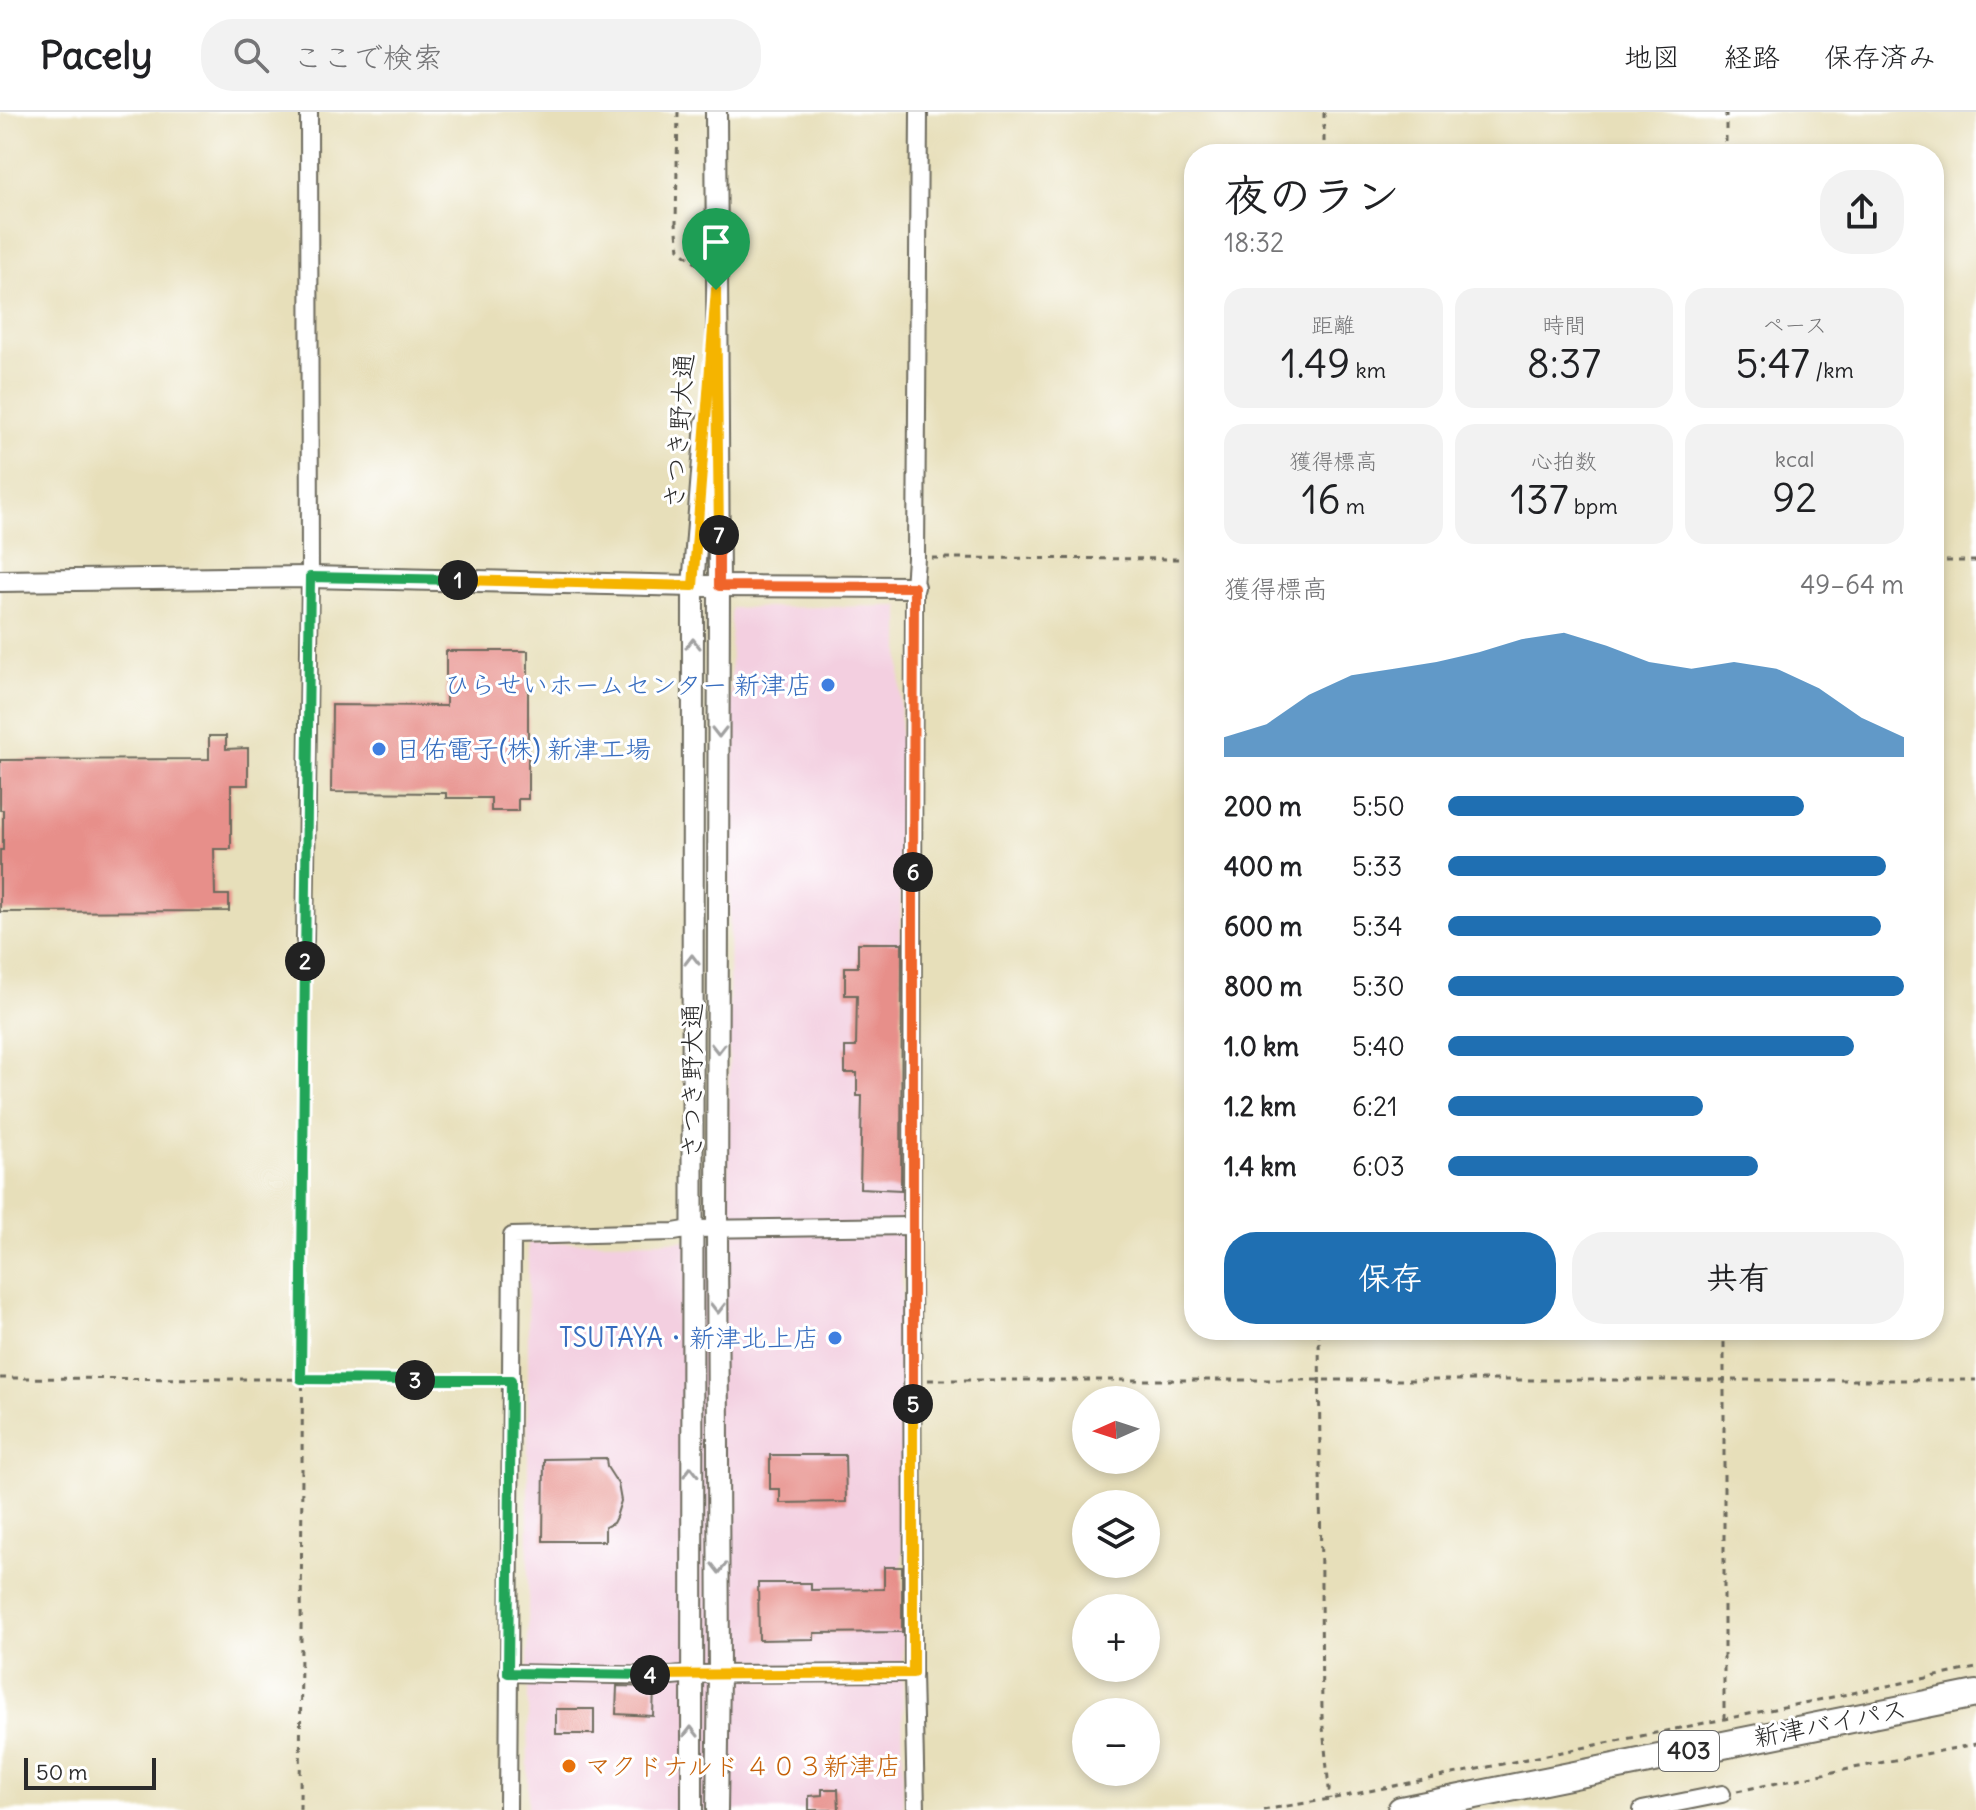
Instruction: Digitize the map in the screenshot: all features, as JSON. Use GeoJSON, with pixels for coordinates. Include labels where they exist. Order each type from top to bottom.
{"type":"FeatureCollection","features":[{"type":"Feature","properties":{"kind":"highway","name":"新津バイパス"},"geometry":{"type":"LineString","coordinates":[[1401,1810],[1976,1694]]}},
{"type":"Feature","properties":{"kind":"street"},"geometry":{"type":"LineString","coordinates":[[305,941],[310,577],[309,112]]}},
{"type":"Feature","properties":{"kind":"street"},"geometry":{"type":"LineString","coordinates":[[716,112],[716,290]]}},
{"type":"Feature","properties":{"kind":"street"},"geometry":{"type":"LineString","coordinates":[[916,1810],[912,1226],[919,112]]}},
{"type":"Feature","properties":{"kind":"street","name":"さつき野大通"},"geometry":{"type":"LineString","coordinates":[[692,1810],[693,586],[716,290]]}},
{"type":"Feature","properties":{"kind":"street","name":"さつき野大通"},"geometry":{"type":"LineString","coordinates":[[716,290],[719,586],[717,1810]]}},
{"type":"Feature","properties":{"kind":"street"},"geometry":{"type":"LineString","coordinates":[[0,581],[310,577],[693,586],[914,587]]}},
{"type":"Feature","properties":{"kind":"street"},"geometry":{"type":"LineString","coordinates":[[508,1810],[512,1236],[691,1229],[912,1226]]}},
{"type":"Feature","properties":{"kind":"street"},"geometry":{"type":"LineString","coordinates":[[508,1673],[672,1676],[913,1673]]}},
{"type":"Feature","properties":{"kind":"street"},"geometry":{"type":"LineString","coordinates":[[1642,1810],[1722,1794]]}},
{"type":"Feature","properties":{"kind":"path"},"geometry":{"type":"LineString","coordinates":[[678,112],[676,223],[679,249],[697,264],[716,265]]}},
{"type":"Feature","properties":{"kind":"path"},"geometry":{"type":"LineString","coordinates":[[1324,112],[1324,144]]}},
{"type":"Feature","properties":{"kind":"path"},"geometry":{"type":"LineString","coordinates":[[1726,112],[1726,144]]}},
{"type":"Feature","properties":{"kind":"path"},"geometry":{"type":"LineString","coordinates":[[916,558],[1184,559]]}},
{"type":"Feature","properties":{"kind":"path"},"geometry":{"type":"LineString","coordinates":[[1944,561],[1976,561]]}},
{"type":"Feature","properties":{"kind":"path"},"geometry":{"type":"LineString","coordinates":[[300,1810],[305,941]]}},
{"type":"Feature","properties":{"kind":"path"},"geometry":{"type":"LineString","coordinates":[[1319,1340],[1322,1717],[1330,1799]]}},
{"type":"Feature","properties":{"kind":"path"},"geometry":{"type":"LineString","coordinates":[[1724,1340],[1724,1719]]}},
{"type":"Feature","properties":{"kind":"path"},"geometry":{"type":"LineString","coordinates":[[0,1378],[511,1380]]}},
{"type":"Feature","properties":{"kind":"path"},"geometry":{"type":"LineString","coordinates":[[913,1380],[1976,1380]]}},
{"type":"Feature","properties":{"kind":"path"},"geometry":{"type":"LineString","coordinates":[[1263,1810],[1976,1668]]}},
{"type":"Feature","properties":{"kind":"path"},"geometry":{"type":"LineString","coordinates":[[1722,1794],[1976,1744]]}},
{"type":"Feature","properties":{"kind":"shaded area"},"geometry":{"type":"Polygon","coordinates":[[[900,606],[903,1810],[528,1810],[528,1243],[728,1240],[731,608],[900,606]]]}},
{"type":"Feature","properties":{"kind":"building"},"geometry":{"type":"Polygon","coordinates":[[[446,651],[528,651],[528,799],[518,799],[518,811],[491,811],[491,798],[446,798],[446,793],[331,792],[332,705],[446,706],[446,651]]]}},
{"type":"Feature","properties":{"kind":"building"},"geometry":{"type":"Polygon","coordinates":[[[209,736],[226,736],[226,749],[248,748],[248,785],[231,785],[231,849],[214,849],[215,895],[229,895],[229,911],[0,912],[3,810],[0,810],[0,760],[209,759],[209,736]]]}},
{"type":"Feature","properties":{"kind":"building"},"geometry":{"type":"Polygon","coordinates":[[[858,943],[902,943],[901,1190],[860,1188],[862,1096],[857,1096],[857,1073],[845,1073],[845,1047],[856,1047],[857,995],[845,995],[845,967],[858,967],[858,943]]]}},
{"type":"Feature","properties":{"kind":"building"},"geometry":{"type":"Polygon","coordinates":[[[770,1455],[845,1455],[846,1502],[780,1503],[780,1489],[770,1489],[770,1455]]]}},
{"type":"Feature","properties":{"kind":"building"},"geometry":{"type":"Polygon","coordinates":[[[606,1458],[607,1467],[618,1484],[621,1501],[613,1523],[605,1527],[605,1541],[543,1541],[544,1459],[606,1458]]]}},
{"type":"Feature","properties":{"kind":"building"},"geometry":{"type":"Polygon","coordinates":[[[884,1567],[902,1567],[902,1632],[814,1633],[814,1639],[759,1640],[758,1583],[811,1583],[811,1590],[884,1589],[884,1567]]]}},
{"type":"Feature","properties":{"kind":"building"},"geometry":{"type":"Polygon","coordinates":[[[617,1686],[654,1687],[653,1716],[616,1714],[617,1686]]]}},
{"type":"Feature","properties":{"kind":"building"},"geometry":{"type":"Polygon","coordinates":[[[556,1709],[594,1709],[594,1734],[556,1734],[556,1709]]]}},
{"type":"Feature","properties":{"kind":"building"},"geometry":{"type":"Polygon","coordinates":[[[822,1789],[838,1789],[839,1810],[809,1810],[809,1796],[822,1795],[822,1789]]]}},
{"type":"Feature","properties":{"kind":"place","name":"ひらせいホームセンター 新津店"},"geometry":{"type":"Point","coordinates":[828,685]}},
{"type":"Feature","properties":{"kind":"place","name":"日佑電子(株) 新津工場"},"geometry":{"type":"Point","coordinates":[379,749]}},
{"type":"Feature","properties":{"kind":"place","name":"TSUTAYA・新津北上店"},"geometry":{"type":"Point","coordinates":[835,1338]}},
{"type":"Feature","properties":{"kind":"place","name":"マクドナルド ４０３新津店"},"geometry":{"type":"Point","coordinates":[569,1766]}},
{"type":"Feature","properties":{"kind":"route"},"geometry":{"type":"LineString","coordinates":[[716,290],[719,586],[914,587],[913,1673],[672,1676],[508,1673],[511,1380],[301,1379],[310,577],[693,586],[716,290]]}}]}
